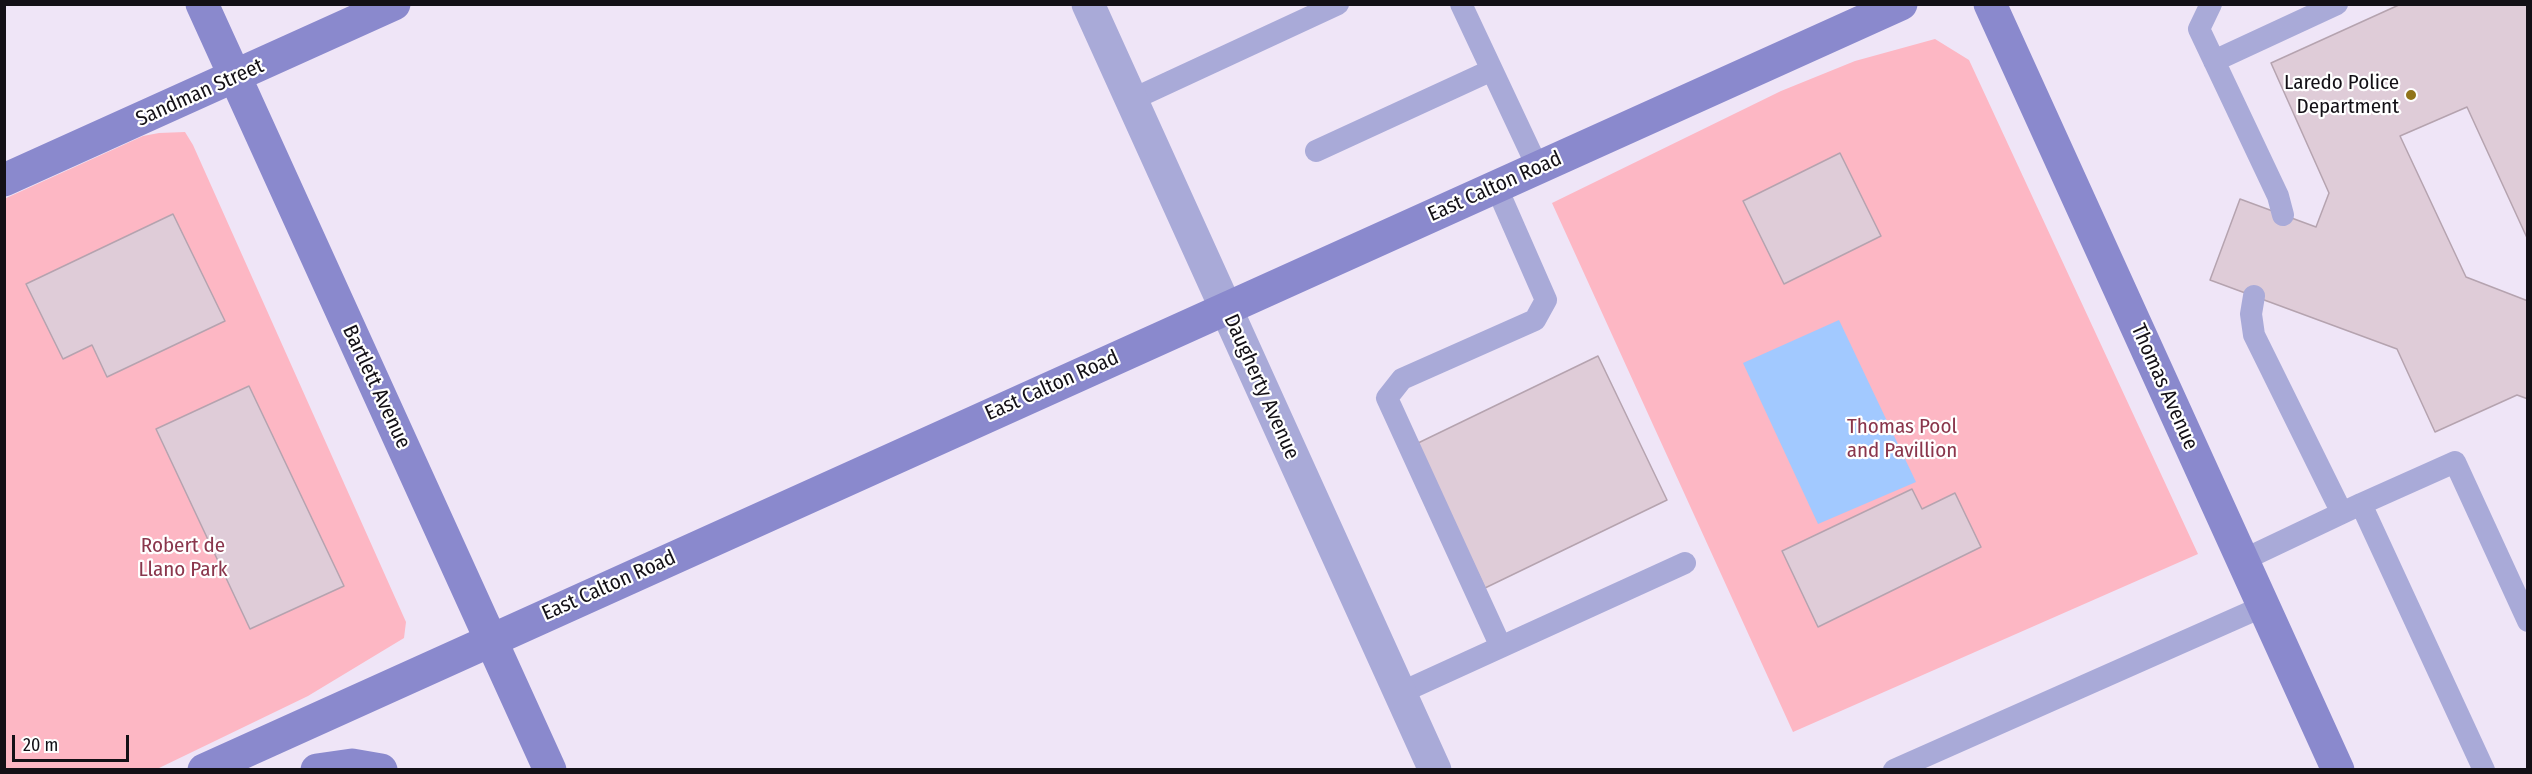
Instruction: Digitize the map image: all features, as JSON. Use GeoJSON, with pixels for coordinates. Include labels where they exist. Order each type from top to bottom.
{"type":"FeatureCollection","features":[{"type":"Feature","properties":{"kind":"street","name":"Bartlett Avenue"},"geometry":{"type":"LineString","coordinates":[[202,4],[550,770]]}},
{"type":"Feature","properties":{"kind":"street","name":"Sandman Street"},"geometry":{"type":"LineString","coordinates":[[4,180],[394,4]]}},
{"type":"Feature","properties":{"kind":"street","name":"Daugherty Avenue"},"geometry":{"type":"LineString","coordinates":[[1088,4],[1435,770]]}},
{"type":"Feature","properties":{"kind":"street","name":"East Calton Road"},"geometry":{"type":"LineString","coordinates":[[204,770],[1901,4]]}},
{"type":"Feature","properties":{"kind":"street","name":"Thomas Avenue"},"geometry":{"type":"LineString","coordinates":[[1990,4],[2338,770]]}},
{"type":"Feature","properties":{"kind":"street"},"geometry":{"type":"LineString","coordinates":[[317,770],[352,765],[381,770]]}},
{"type":"Feature","properties":{"kind":"lane"},"geometry":{"type":"LineString","coordinates":[[1131,100],[1338,4]]}},
{"type":"Feature","properties":{"kind":"lane"},"geometry":{"type":"LineString","coordinates":[[1461,4],[1538,168]]}},
{"type":"Feature","properties":{"kind":"lane"},"geometry":{"type":"LineString","coordinates":[[2211,4],[2199,29],[2278,196],[2283,215]]}},
{"type":"Feature","properties":{"kind":"lane"},"geometry":{"type":"LineString","coordinates":[[2214,61],[2337,4]]}},
{"type":"Feature","properties":{"kind":"lane"},"geometry":{"type":"LineString","coordinates":[[1316,152],[1492,70]]}},
{"type":"Feature","properties":{"kind":"lane"},"geometry":{"type":"LineString","coordinates":[[1496,186],[1546,300],[1535,320],[1402,379],[1387,398],[1501,647]]}},
{"type":"Feature","properties":{"kind":"lane"},"geometry":{"type":"LineString","coordinates":[[2254,296],[2251,314],[2254,335],[2351,508],[2484,770]]}},
{"type":"Feature","properties":{"kind":"lane"},"geometry":{"type":"LineString","coordinates":[[2243,560],[2351,508],[2455,462],[2528,621]]}},
{"type":"Feature","properties":{"kind":"lane"},"geometry":{"type":"LineString","coordinates":[[1400,693],[1685,563]]}},
{"type":"Feature","properties":{"kind":"lane"},"geometry":{"type":"LineString","coordinates":[[1894,770],[2264,606]]}},
{"type":"Feature","properties":{"kind":"green space","name":"Thomas Pool and Pavillion"},"geometry":{"type":"Polygon","coordinates":[[[1935,39],[1969,60],[2198,554],[1793,732],[1552,203],[1781,91],[1855,61],[1935,39]]]}},
{"type":"Feature","properties":{"kind":"green space","name":"Robert de Llano Park"},"geometry":{"type":"Polygon","coordinates":[[[185,132],[193,145],[406,622],[404,638],[308,696],[157,769],[5,769],[4,199],[143,136],[185,132]]]}},
{"type":"Feature","properties":{"kind":"water"},"geometry":{"type":"Polygon","coordinates":[[[1839,320],[1916,482],[1818,524],[1743,363],[1839,320]]]}},
{"type":"Feature","properties":{"kind":"building"},"geometry":{"type":"Polygon","coordinates":[[[2401,4],[2528,4],[2528,240],[2467,107],[2400,136],[2466,277],[2528,301],[2528,399],[2517,395],[2435,432],[2397,349],[2210,280],[2240,199],[2316,227],[2329,193],[2271,63],[2401,4]]]}},
{"type":"Feature","properties":{"kind":"building"},"geometry":{"type":"Polygon","coordinates":[[[1840,153],[1881,236],[1784,284],[1743,201],[1840,153]]]}},
{"type":"Feature","properties":{"kind":"building"},"geometry":{"type":"Polygon","coordinates":[[[173,214],[225,321],[107,377],[92,345],[63,359],[26,284],[173,214]]]}},
{"type":"Feature","properties":{"kind":"building"},"geometry":{"type":"Polygon","coordinates":[[[1598,356],[1667,500],[1485,588],[1416,444],[1598,356]]]}},
{"type":"Feature","properties":{"kind":"building"},"geometry":{"type":"Polygon","coordinates":[[[249,386],[344,586],[250,629],[156,429],[249,386]]]}},
{"type":"Feature","properties":{"kind":"building"},"geometry":{"type":"Polygon","coordinates":[[[1912,489],[1922,509],[1955,493],[1981,547],[1818,627],[1782,551],[1912,489]]]}},
{"type":"Feature","properties":{"kind":"place","name":"Laredo Police Department"},"geometry":{"type":"Point","coordinates":[2411,95]}}]}
